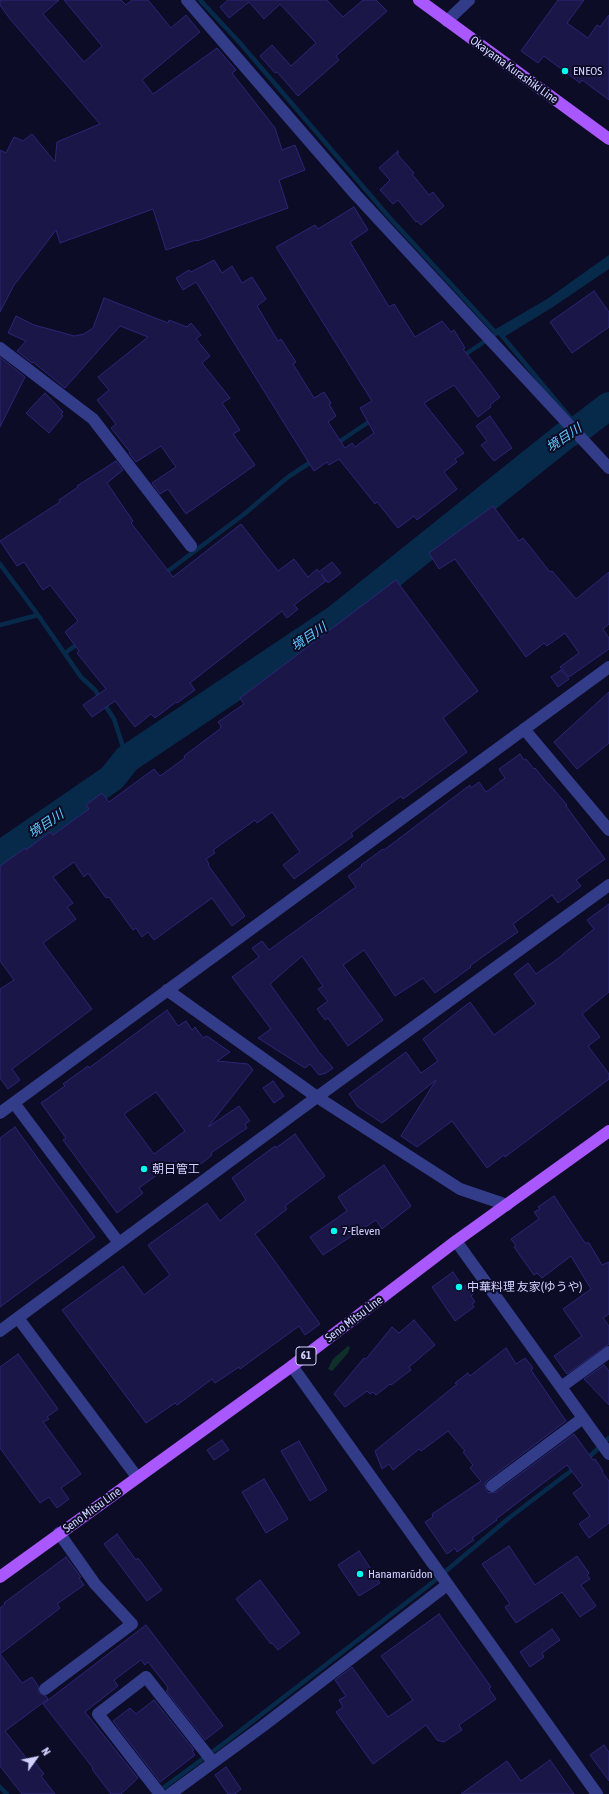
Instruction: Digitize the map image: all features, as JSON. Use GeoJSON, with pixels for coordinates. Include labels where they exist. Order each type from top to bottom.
{"type":"FeatureCollection","features":[{"type":"Feature","properties":{"kind":"main road","name":"Okayama Kurashiki Line"},"geometry":{"type":"LineString","coordinates":[[419,0],[609,140]]}},
{"type":"Feature","properties":{"kind":"main road","name":"Seno Mitsu Line"},"geometry":{"type":"LineString","coordinates":[[0,1577],[292,1366],[456,1241],[609,1131]]}},
{"type":"Feature","properties":{"kind":"street"},"geometry":{"type":"LineString","coordinates":[[187,0],[356,195],[609,468]]}},
{"type":"Feature","properties":{"kind":"street"},"geometry":{"type":"LineString","coordinates":[[447,21],[469,0]]}},
{"type":"Feature","properties":{"kind":"street"},"geometry":{"type":"LineString","coordinates":[[0,348],[93,419],[191,546]]}},
{"type":"Feature","properties":{"kind":"street"},"geometry":{"type":"LineString","coordinates":[[0,1113],[609,667]]}},
{"type":"Feature","properties":{"kind":"street"},"geometry":{"type":"LineString","coordinates":[[524,729],[609,830]]}},
{"type":"Feature","properties":{"kind":"street"},"geometry":{"type":"LineString","coordinates":[[0,1331],[317,1097],[609,885]]}},
{"type":"Feature","properties":{"kind":"street"},"geometry":{"type":"LineString","coordinates":[[168,990],[317,1097],[460,1190],[507,1205]]}},
{"type":"Feature","properties":{"kind":"street"},"geometry":{"type":"LineString","coordinates":[[14,1103],[119,1243]]}},
{"type":"Feature","properties":{"kind":"street"},"geometry":{"type":"LineString","coordinates":[[456,1241],[605,1448]]}},
{"type":"Feature","properties":{"kind":"street"},"geometry":{"type":"LineString","coordinates":[[18,1318],[137,1477]]}},
{"type":"Feature","properties":{"kind":"street"},"geometry":{"type":"LineString","coordinates":[[561,1387],[609,1352]]}},
{"type":"Feature","properties":{"kind":"street"},"geometry":{"type":"LineString","coordinates":[[292,1366],[596,1794]]}},
{"type":"Feature","properties":{"kind":"street"},"geometry":{"type":"LineString","coordinates":[[492,1486],[583,1418]]}},
{"type":"Feature","properties":{"kind":"street"},"geometry":{"type":"LineString","coordinates":[[44,1689],[132,1624],[96,1584],[59,1533]]}},
{"type":"Feature","properties":{"kind":"street"},"geometry":{"type":"LineString","coordinates":[[170,1794],[209,1757],[263,1726],[442,1579]]}},
{"type":"Feature","properties":{"kind":"street"},"geometry":{"type":"LineString","coordinates":[[157,1790],[98,1714],[146,1677],[209,1757]]}},
{"type":"Feature","properties":{"kind":"green space"},"geometry":{"type":"Polygon","coordinates":[[[348,1346],[350,1347],[348,1353],[332,1371],[328,1369],[333,1359],[348,1346]]]}},
{"type":"Feature","properties":{"kind":"water"},"geometry":{"type":"Polygon","coordinates":[[[609,255],[609,269],[553,307],[504,337],[499,331],[496,333],[494,330],[547,299],[609,255]]]}},
{"type":"Feature","properties":{"kind":"building"},"geometry":{"type":"Polygon","coordinates":[[[0,0],[59,0],[43,14],[84,62],[102,46],[64,0],[121,0],[126,5],[132,0],[148,0],[171,28],[186,15],[200,32],[142,80],[153,94],[217,48],[236,70],[232,73],[275,128],[282,150],[295,145],[305,170],[279,180],[288,208],[197,241],[196,240],[166,250],[153,209],[60,243],[56,230],[14,285],[0,312],[0,150],[6,153],[14,137],[23,141],[32,134],[55,162],[57,142],[100,124],[10,19],[0,5],[0,0]]]}},
{"type":"Feature","properties":{"kind":"building"},"geometry":{"type":"Polygon","coordinates":[[[228,0],[327,0],[343,17],[363,0],[376,0],[387,11],[336,56],[339,60],[298,96],[277,72],[275,73],[260,56],[272,45],[291,66],[316,43],[280,4],[264,19],[249,2],[229,18],[220,7],[228,0]]]}},
{"type":"Feature","properties":{"kind":"building"},"geometry":{"type":"Polygon","coordinates":[[[558,0],[584,0],[567,23],[588,38],[597,25],[600,27],[609,15],[609,100],[582,80],[580,83],[544,56],[538,63],[521,51],[558,0]]]}},
{"type":"Feature","properties":{"kind":"building"},"geometry":{"type":"Polygon","coordinates":[[[398,151],[398,155],[414,173],[412,174],[429,195],[433,192],[444,206],[421,225],[417,221],[416,222],[398,200],[393,204],[380,190],[390,180],[379,168],[398,151]]]}},
{"type":"Feature","properties":{"kind":"building"},"geometry":{"type":"Polygon","coordinates":[[[354,207],[368,230],[350,242],[389,307],[394,304],[415,337],[442,321],[451,332],[454,330],[465,348],[463,349],[500,397],[490,405],[491,407],[478,417],[454,385],[424,403],[464,453],[455,459],[457,462],[444,472],[457,489],[417,520],[414,516],[398,528],[377,502],[375,504],[339,459],[329,465],[327,462],[314,471],[196,282],[183,290],[176,278],[189,270],[191,272],[214,260],[222,273],[232,266],[242,283],[252,277],[266,299],[257,306],[278,341],[281,339],[296,362],[293,364],[314,398],[324,392],[331,403],[329,404],[336,416],[328,422],[345,448],[352,443],[355,447],[374,433],[360,408],[372,401],[276,247],[315,225],[318,229],[354,207]]]}},
{"type":"Feature","properties":{"kind":"building"},"geometry":{"type":"Polygon","coordinates":[[[594,291],[609,312],[609,327],[572,353],[550,322],[594,291]]]}},
{"type":"Feature","properties":{"kind":"building"},"geometry":{"type":"Polygon","coordinates":[[[104,298],[168,323],[169,320],[187,327],[191,323],[201,335],[196,339],[210,356],[202,363],[230,398],[222,403],[240,430],[233,434],[255,465],[186,514],[168,489],[160,494],[152,483],[176,467],[161,446],[136,462],[111,428],[116,424],[97,400],[109,390],[98,377],[148,337],[120,326],[65,388],[17,351],[26,341],[8,333],[16,316],[34,325],[74,336],[84,334],[93,328],[104,298]]]}},
{"type":"Feature","properties":{"kind":"building"},"geometry":{"type":"Polygon","coordinates":[[[0,357],[25,377],[0,427],[0,357]]]}},
{"type":"Feature","properties":{"kind":"building"},"geometry":{"type":"Polygon","coordinates":[[[45,393],[63,412],[61,414],[63,416],[49,433],[26,413],[45,393]]]}},
{"type":"Feature","properties":{"kind":"building"},"geometry":{"type":"Polygon","coordinates":[[[490,416],[512,448],[494,461],[481,445],[487,441],[476,426],[490,416]]]}},
{"type":"Feature","properties":{"kind":"building"},"geometry":{"type":"Polygon","coordinates":[[[116,461],[123,470],[107,483],[133,521],[131,523],[173,577],[241,524],[278,571],[294,559],[308,577],[317,569],[319,572],[332,562],[341,573],[328,583],[321,574],[326,581],[294,605],[298,609],[287,618],[282,611],[190,683],[195,690],[155,718],[151,714],[135,727],[115,701],[92,717],[83,705],[106,689],[77,653],[79,651],[65,632],[78,621],[50,585],[43,590],[24,562],[17,566],[0,541],[60,502],[59,500],[78,487],[77,486],[116,461]]]}},
{"type":"Feature","properties":{"kind":"building"},"geometry":{"type":"Polygon","coordinates":[[[493,506],[519,541],[523,538],[550,572],[552,571],[576,599],[609,572],[609,624],[603,629],[609,638],[609,649],[569,677],[560,667],[579,653],[565,633],[547,646],[544,643],[526,657],[455,559],[439,569],[429,553],[493,506]]]}},
{"type":"Feature","properties":{"kind":"building"},"geometry":{"type":"Polygon","coordinates":[[[396,580],[478,691],[443,718],[467,752],[403,799],[401,796],[376,814],[351,833],[353,836],[294,879],[283,865],[300,852],[272,812],[257,823],[255,820],[213,850],[215,853],[206,859],[209,864],[208,865],[245,916],[232,926],[212,898],[154,940],[148,932],[142,937],[136,928],[133,930],[109,897],[106,898],[88,873],[84,877],[74,862],[53,877],[73,903],[67,907],[76,919],[43,943],[92,1009],[12,1069],[20,1080],[8,1089],[0,1078],[0,989],[14,980],[0,961],[0,866],[25,848],[26,850],[50,832],[53,835],[89,809],[86,805],[102,793],[109,802],[154,769],[160,776],[185,758],[184,756],[220,729],[221,726],[218,722],[244,704],[240,698],[396,580]]]}},
{"type":"Feature","properties":{"kind":"building"},"geometry":{"type":"Polygon","coordinates":[[[561,670],[569,679],[558,687],[551,677],[561,670]]]}},
{"type":"Feature","properties":{"kind":"building"},"geometry":{"type":"Polygon","coordinates":[[[609,692],[609,743],[577,769],[554,742],[609,692]]]}},
{"type":"Feature","properties":{"kind":"building"},"geometry":{"type":"Polygon","coordinates":[[[520,754],[524,760],[526,759],[534,769],[535,768],[567,805],[566,806],[605,859],[576,880],[581,886],[558,903],[552,895],[513,924],[518,932],[435,993],[423,978],[395,996],[364,950],[343,965],[383,1020],[348,1046],[328,1018],[325,1020],[317,1009],[328,1001],[318,989],[323,986],[302,956],[270,984],[319,1052],[333,1068],[326,1073],[319,1075],[310,1064],[305,1068],[258,1038],[271,1029],[232,977],[259,957],[252,948],[262,941],[269,950],[356,887],[348,876],[362,866],[361,865],[383,849],[384,850],[470,785],[471,788],[479,782],[486,792],[505,778],[499,769],[520,754]]]}},
{"type":"Feature","properties":{"kind":"building"},"geometry":{"type":"Polygon","coordinates":[[[609,904],[609,992],[582,1014],[600,1037],[588,1046],[609,1074],[609,1079],[505,1157],[504,1155],[487,1168],[452,1121],[417,1147],[401,1136],[436,1080],[382,1123],[358,1107],[349,1094],[406,1052],[421,1073],[438,1061],[423,1039],[470,1002],[494,1035],[536,1004],[514,974],[528,963],[536,974],[563,955],[594,929],[587,920],[609,904]]]}},
{"type":"Feature","properties":{"kind":"building"},"geometry":{"type":"Polygon","coordinates":[[[167,1010],[178,1026],[186,1021],[192,1030],[195,1027],[203,1038],[207,1036],[230,1052],[217,1061],[248,1064],[253,1070],[208,1127],[239,1106],[250,1121],[245,1124],[247,1128],[211,1153],[212,1155],[192,1171],[190,1168],[185,1171],[176,1161],[139,1188],[143,1193],[117,1213],[63,1140],[66,1138],[41,1103],[65,1086],[63,1084],[88,1066],[89,1068],[167,1010]],[[156,1092],[124,1114],[154,1154],[185,1131],[156,1092]]]}},
{"type":"Feature","properties":{"kind":"building"},"geometry":{"type":"Polygon","coordinates":[[[273,1081],[284,1096],[274,1103],[263,1088],[273,1081]]]}},
{"type":"Feature","properties":{"kind":"building"},"geometry":{"type":"Polygon","coordinates":[[[15,1127],[95,1237],[0,1307],[0,1138],[15,1127]]]}},
{"type":"Feature","properties":{"kind":"building"},"geometry":{"type":"Polygon","coordinates":[[[295,1134],[325,1176],[285,1206],[287,1209],[255,1234],[320,1324],[305,1335],[299,1326],[240,1369],[239,1367],[215,1383],[212,1379],[177,1405],[175,1403],[146,1423],[62,1310],[123,1266],[144,1295],[170,1275],[148,1245],[207,1203],[220,1221],[246,1200],[232,1178],[275,1146],[276,1148],[295,1134]]]}},
{"type":"Feature","properties":{"kind":"building"},"geometry":{"type":"Polygon","coordinates":[[[384,1165],[411,1206],[382,1229],[376,1220],[323,1255],[310,1237],[347,1211],[338,1197],[384,1165]]]}},
{"type":"Feature","properties":{"kind":"building"},"geometry":{"type":"Polygon","coordinates":[[[554,1196],[585,1243],[589,1243],[602,1265],[609,1262],[609,1314],[603,1318],[609,1326],[609,1344],[567,1374],[554,1356],[582,1336],[563,1309],[591,1289],[571,1256],[542,1278],[537,1273],[534,1275],[514,1247],[516,1246],[511,1239],[539,1219],[534,1212],[540,1209],[538,1207],[554,1196]]]}},
{"type":"Feature","properties":{"kind":"building"},"geometry":{"type":"Polygon","coordinates":[[[453,1272],[463,1287],[467,1285],[473,1294],[471,1296],[475,1302],[472,1304],[474,1307],[455,1321],[432,1287],[453,1272]]]}},
{"type":"Feature","properties":{"kind":"building"},"geometry":{"type":"Polygon","coordinates":[[[414,1320],[435,1345],[409,1367],[411,1370],[391,1385],[390,1384],[376,1395],[373,1392],[370,1394],[367,1391],[345,1407],[334,1394],[364,1358],[366,1359],[392,1327],[399,1333],[414,1320]]]}},
{"type":"Feature","properties":{"kind":"building"},"geometry":{"type":"Polygon","coordinates":[[[506,1348],[516,1364],[525,1358],[533,1368],[531,1370],[566,1421],[488,1480],[485,1483],[486,1490],[489,1493],[496,1492],[574,1434],[593,1460],[595,1459],[609,1481],[609,1523],[589,1538],[579,1524],[590,1516],[573,1493],[583,1486],[567,1465],[472,1538],[474,1540],[457,1552],[455,1548],[447,1554],[425,1522],[433,1517],[432,1514],[481,1481],[470,1468],[473,1465],[463,1452],[465,1451],[448,1431],[421,1451],[419,1449],[393,1470],[389,1464],[382,1469],[375,1451],[457,1384],[455,1383],[468,1373],[470,1376],[506,1348]]]}},
{"type":"Feature","properties":{"kind":"building"},"geometry":{"type":"Polygon","coordinates":[[[18,1354],[58,1409],[47,1417],[49,1419],[43,1422],[81,1474],[61,1488],[69,1499],[57,1508],[49,1497],[40,1503],[0,1448],[0,1367],[18,1354]]]}},
{"type":"Feature","properties":{"kind":"building"},"geometry":{"type":"Polygon","coordinates":[[[604,1365],[609,1371],[609,1405],[584,1379],[604,1365]]]}},
{"type":"Feature","properties":{"kind":"building"},"geometry":{"type":"Polygon","coordinates":[[[222,1440],[229,1450],[214,1460],[207,1450],[222,1440]]]}},
{"type":"Feature","properties":{"kind":"building"},"geometry":{"type":"Polygon","coordinates":[[[299,1441],[327,1490],[310,1501],[281,1451],[299,1441]]]}},
{"type":"Feature","properties":{"kind":"building"},"geometry":{"type":"Polygon","coordinates":[[[264,1479],[288,1519],[266,1533],[242,1492],[264,1479]]]}},
{"type":"Feature","properties":{"kind":"building"},"geometry":{"type":"Polygon","coordinates":[[[117,1534],[136,1560],[138,1558],[162,1590],[147,1601],[104,1544],[117,1534]]]}},
{"type":"Feature","properties":{"kind":"building"},"geometry":{"type":"Polygon","coordinates":[[[509,1546],[535,1585],[577,1556],[589,1573],[587,1575],[590,1579],[581,1585],[596,1606],[580,1617],[562,1592],[516,1623],[505,1607],[510,1604],[482,1564],[509,1546]]]}},
{"type":"Feature","properties":{"kind":"building"},"geometry":{"type":"Polygon","coordinates":[[[359,1551],[380,1583],[359,1596],[338,1565],[359,1551]]]}},
{"type":"Feature","properties":{"kind":"building"},"geometry":{"type":"Polygon","coordinates":[[[66,1557],[81,1577],[79,1578],[84,1585],[57,1604],[60,1608],[0,1654],[0,1608],[5,1604],[4,1603],[66,1557]]]}},
{"type":"Feature","properties":{"kind":"building"},"geometry":{"type":"Polygon","coordinates":[[[260,1580],[300,1633],[278,1650],[272,1643],[271,1644],[236,1599],[260,1580]]]}},
{"type":"Feature","properties":{"kind":"building"},"geometry":{"type":"Polygon","coordinates":[[[439,1614],[491,1687],[489,1689],[496,1699],[459,1725],[462,1730],[444,1742],[437,1740],[426,1725],[373,1764],[336,1712],[343,1707],[339,1700],[346,1696],[335,1680],[352,1667],[388,1717],[413,1700],[381,1656],[439,1614]]]}},
{"type":"Feature","properties":{"kind":"building"},"geometry":{"type":"Polygon","coordinates":[[[146,1625],[223,1726],[205,1740],[166,1691],[168,1689],[167,1686],[148,1662],[145,1665],[141,1660],[114,1680],[118,1686],[85,1712],[138,1778],[121,1794],[111,1794],[92,1769],[93,1768],[43,1704],[146,1625]]]}},
{"type":"Feature","properties":{"kind":"building"},"geometry":{"type":"Polygon","coordinates":[[[552,1629],[560,1640],[542,1653],[544,1657],[530,1667],[520,1652],[552,1629]]]}},
{"type":"Feature","properties":{"kind":"building"},"geometry":{"type":"Polygon","coordinates":[[[0,1654],[22,1683],[32,1677],[38,1686],[39,1693],[46,1696],[48,1699],[5,1731],[31,1764],[34,1761],[44,1774],[41,1776],[55,1794],[22,1794],[0,1766],[0,1654]]]}},
{"type":"Feature","properties":{"kind":"building"},"geometry":{"type":"Polygon","coordinates":[[[154,1700],[194,1750],[192,1751],[195,1755],[160,1782],[113,1721],[130,1708],[136,1714],[154,1700]]]}},
{"type":"Feature","properties":{"kind":"building"},"geometry":{"type":"Polygon","coordinates":[[[604,1745],[609,1752],[609,1781],[590,1755],[604,1745]]]}},
{"type":"Feature","properties":{"kind":"building"},"geometry":{"type":"Polygon","coordinates":[[[550,1760],[574,1794],[461,1794],[507,1761],[521,1781],[550,1760]]]}},
{"type":"Feature","properties":{"kind":"building"},"geometry":{"type":"Polygon","coordinates":[[[226,1767],[241,1789],[235,1794],[228,1794],[215,1775],[226,1767]]]}},
{"type":"Feature","properties":{"kind":"waterway"},"geometry":{"type":"LineString","coordinates":[[200,0],[240,43],[389,217],[496,333]]}},
{"type":"Feature","properties":{"kind":"waterway"},"geometry":{"type":"LineString","coordinates":[[463,356],[503,329]]}},
{"type":"Feature","properties":{"kind":"waterway"},"geometry":{"type":"LineString","coordinates":[[498,331],[578,427]]}},
{"type":"Feature","properties":{"kind":"waterway","name":"境目川"},"geometry":{"type":"LineString","coordinates":[[0,855],[112,778],[127,759],[336,619],[566,435],[580,428],[609,406]]}},
{"type":"Feature","properties":{"kind":"waterway"},"geometry":{"type":"LineString","coordinates":[[336,444],[373,419]]}},
{"type":"Feature","properties":{"kind":"waterway"},"geometry":{"type":"LineString","coordinates":[[164,574],[243,515],[288,477],[314,460]]}},
{"type":"Feature","properties":{"kind":"waterway"},"geometry":{"type":"LineString","coordinates":[[0,564],[81,677],[95,690],[114,719],[127,759]]}},
{"type":"Feature","properties":{"kind":"waterway"},"geometry":{"type":"LineString","coordinates":[[0,625],[38,615]]}},
{"type":"Feature","properties":{"kind":"waterway"},"geometry":{"type":"LineString","coordinates":[[65,653],[79,643]]}},
{"type":"Feature","properties":{"kind":"waterway"},"geometry":{"type":"LineString","coordinates":[[587,1459],[609,1438]]}},
{"type":"Feature","properties":{"kind":"waterway"},"geometry":{"type":"LineString","coordinates":[[159,1791],[223,1744],[428,1586],[509,1518],[576,1467]]}},
{"type":"Feature","properties":{"kind":"waterway"},"geometry":{"type":"LineString","coordinates":[[0,1787],[7,1794]]}},
{"type":"Feature","properties":{"kind":"place","name":"ENEOS"},"geometry":{"type":"Point","coordinates":[565,71]}},
{"type":"Feature","properties":{"kind":"place","name":"朝日管工"},"geometry":{"type":"Point","coordinates":[144,1169]}},
{"type":"Feature","properties":{"kind":"place","name":"7-Eleven"},"geometry":{"type":"Point","coordinates":[334,1231]}},
{"type":"Feature","properties":{"kind":"place","name":"中華料理 友家(ゆうや)"},"geometry":{"type":"Point","coordinates":[459,1287]}},
{"type":"Feature","properties":{"kind":"place","name":"Hanamarūdon"},"geometry":{"type":"Point","coordinates":[360,1574]}}]}
